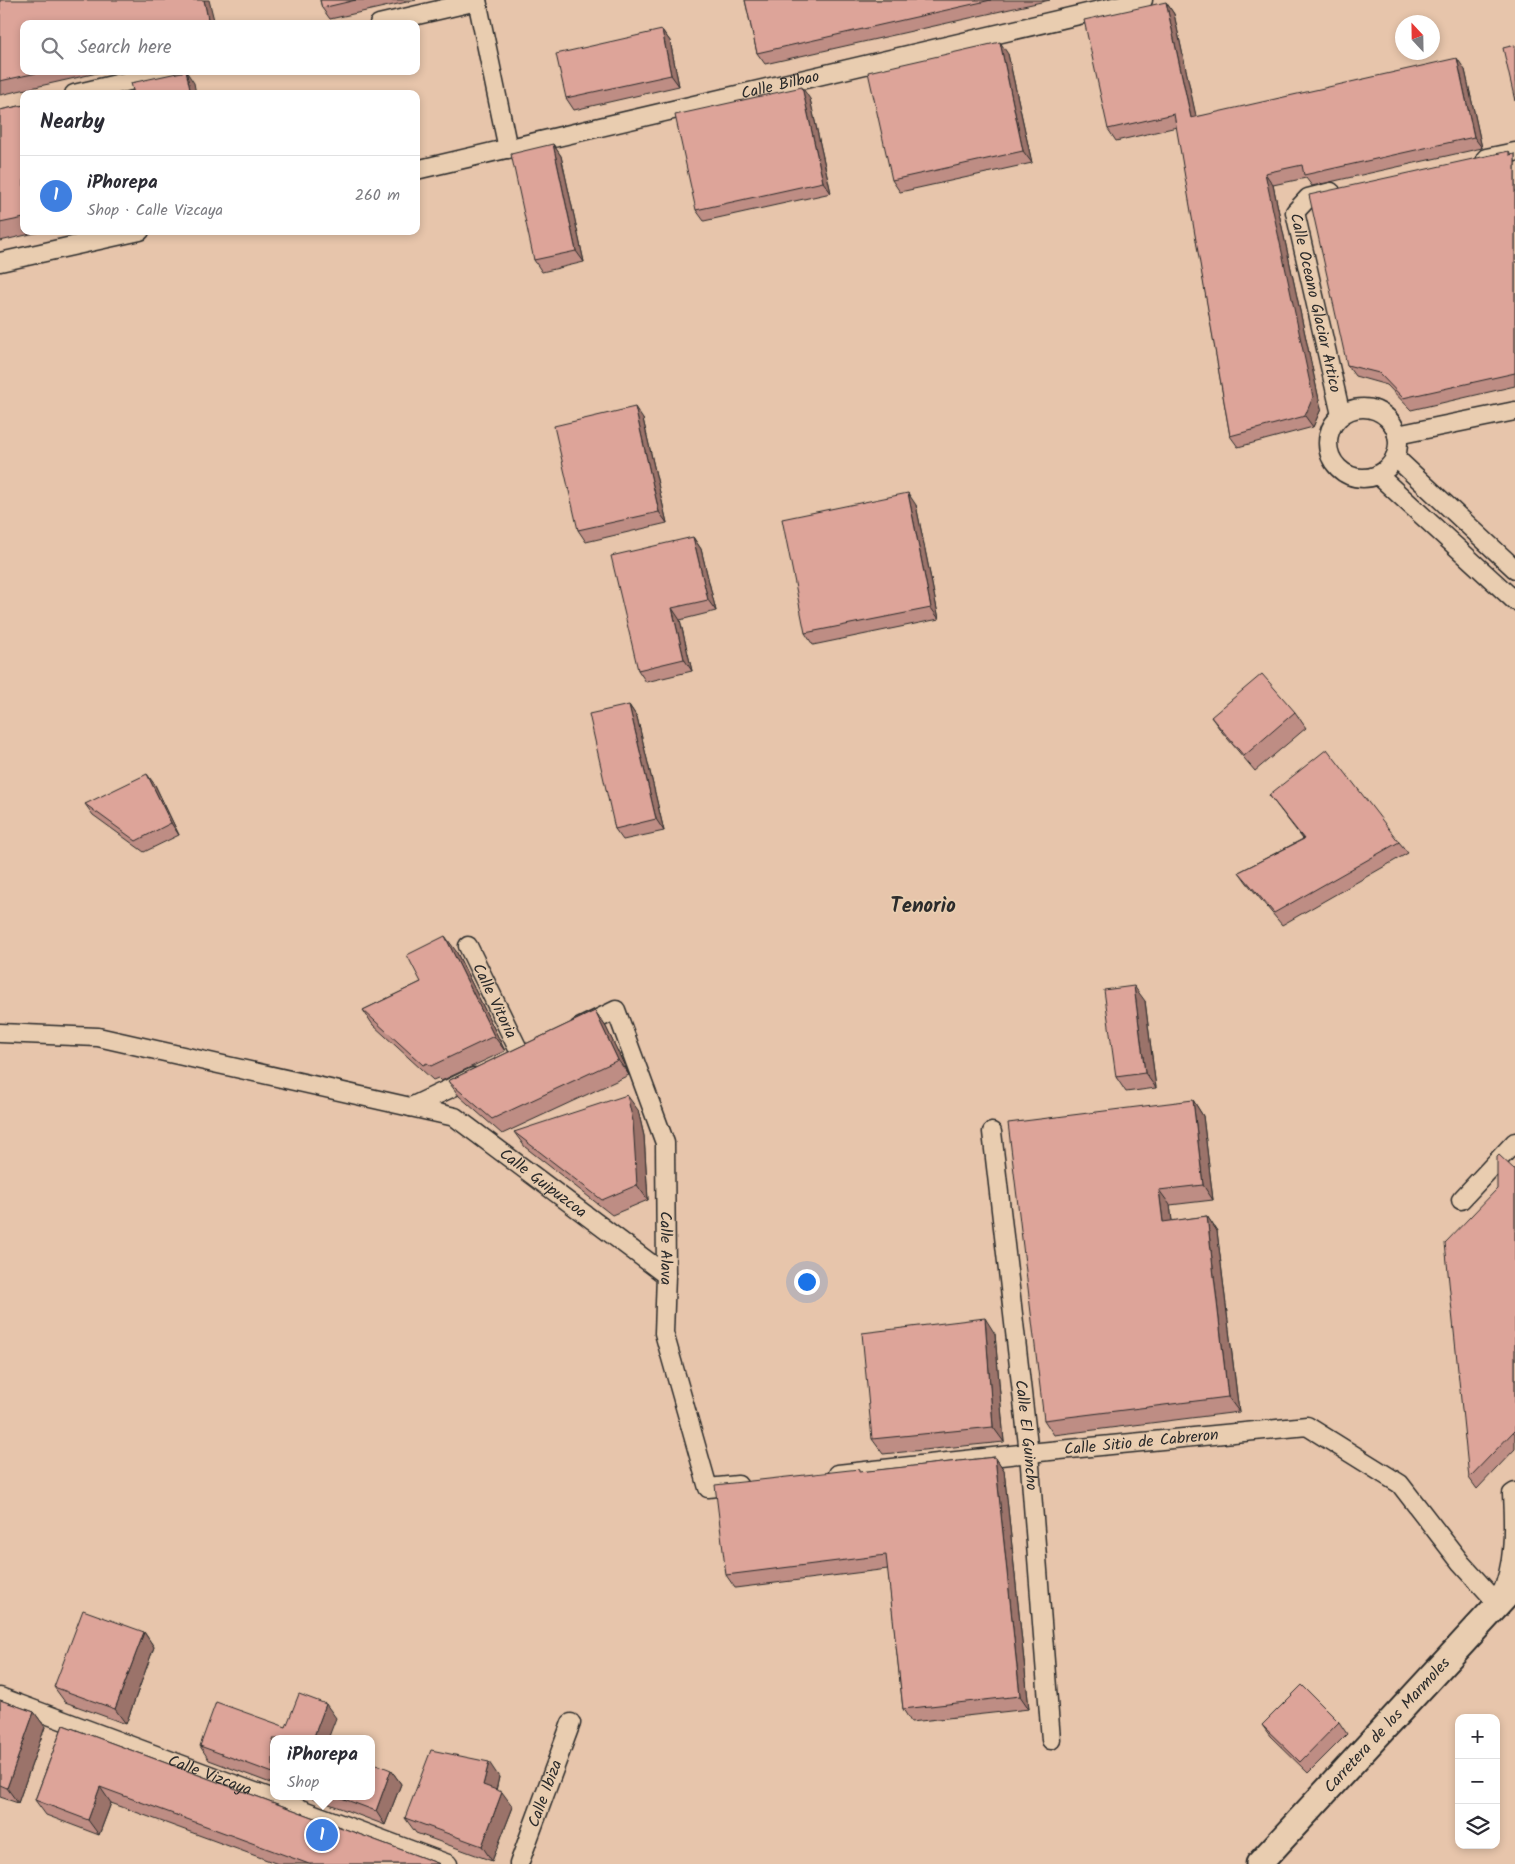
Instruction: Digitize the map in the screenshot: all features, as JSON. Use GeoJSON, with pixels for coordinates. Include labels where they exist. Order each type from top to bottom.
{"type":"FeatureCollection","features":[{"type":"Feature","properties":{"kind":"main road","name":"Carretera de los Marmoles"},"geometry":{"type":"LineString","coordinates":[[1259,1864],[1515,1586]]}},
{"type":"Feature","properties":{"kind":"street","name":"Calle Bilbao"},"geometry":{"type":"LineString","coordinates":[[420,169],[1143,0]]}},
{"type":"Feature","properties":{"kind":"street"},"geometry":{"type":"LineString","coordinates":[[396,20],[477,1],[508,149]]}},
{"type":"Feature","properties":{"kind":"street"},"geometry":{"type":"LineString","coordinates":[[91,90],[155,75]]}},
{"type":"Feature","properties":{"kind":"street"},"geometry":{"type":"LineString","coordinates":[[1468,162],[1515,152]]}},
{"type":"Feature","properties":{"kind":"street","name":"Calle Oceano Glaciar Artico"},"geometry":{"type":"LineString","coordinates":[[1341,415],[1295,212],[1308,198],[1345,189]]}},
{"type":"Feature","properties":{"kind":"street"},"geometry":{"type":"LineString","coordinates":[[0,262],[122,235]]}},
{"type":"Feature","properties":{"kind":"street"},"geometry":{"type":"LineString","coordinates":[[1368,408],[1381,413],[1391,423],[1397,436],[1398,447],[1395,457],[1388,468],[1378,475],[1365,478],[1352,477],[1341,471],[1332,462],[1328,450],[1328,437],[1332,425],[1341,415],[1354,409],[1368,408]]}},
{"type":"Feature","properties":{"kind":"street"},"geometry":{"type":"LineString","coordinates":[[1397,436],[1515,411]]}},
{"type":"Feature","properties":{"kind":"street"},"geometry":{"type":"LineString","coordinates":[[1395,457],[1515,570]]}},
{"type":"Feature","properties":{"kind":"street"},"geometry":{"type":"LineString","coordinates":[[1378,475],[1515,601]]}},
{"type":"Feature","properties":{"kind":"street","name":"Calle Vitoria"},"geometry":{"type":"LineString","coordinates":[[468,946],[521,1055]]}},
{"type":"Feature","properties":{"kind":"street","name":"Calle Alava"},"geometry":{"type":"LineString","coordinates":[[564,1035],[616,1010],[665,1143],[666,1275],[664,1333],[708,1488],[756,1483]]}},
{"type":"Feature","properties":{"kind":"street","name":"Calle Guipuzcoa"},"geometry":{"type":"LineString","coordinates":[[0,1033],[98,1037],[455,1117],[666,1275]]}},
{"type":"Feature","properties":{"kind":"street"},"geometry":{"type":"LineString","coordinates":[[504,1063],[538,1047]]}},
{"type":"Feature","properties":{"kind":"street"},"geometry":{"type":"LineString","coordinates":[[411,1107],[487,1071]]}},
{"type":"Feature","properties":{"kind":"street","name":"Calle El Guincho"},"geometry":{"type":"LineString","coordinates":[[992,1132],[1029,1453],[1051,1740]]}},
{"type":"Feature","properties":{"kind":"street"},"geometry":{"type":"LineString","coordinates":[[1461,1200],[1515,1142]]}},
{"type":"Feature","properties":{"kind":"street","name":"Calle Sitio de Cabreron"},"geometry":{"type":"LineString","coordinates":[[824,1475],[1307,1426],[1400,1484],[1460,1563],[1492,1597],[1492,1612]]}},
{"type":"Feature","properties":{"kind":"street"},"geometry":{"type":"LineString","coordinates":[[1492,1612],[1506,1586],[1515,1548],[1512,1494],[1515,1492]]}},
{"type":"Feature","properties":{"kind":"street","name":"Calle Vizcaya"},"geometry":{"type":"LineString","coordinates":[[0,1697],[270,1798]]}},
{"type":"Feature","properties":{"kind":"street","name":"Calle Ibiza"},"geometry":{"type":"LineString","coordinates":[[519,1864],[571,1723]]}},
{"type":"Feature","properties":{"kind":"street","name":"Calle Vizcaya"},"geometry":{"type":"LineString","coordinates":[[276,1800],[448,1864]]}},
{"type":"Feature","properties":{"kind":"building"},"geometry":{"type":"Polygon","coordinates":[[[0,0],[204,0],[208,20],[20,20],[20,75],[28,75],[0,81],[0,0]]]}},
{"type":"Feature","properties":{"kind":"building"},"geometry":{"type":"Polygon","coordinates":[[[320,0],[356,0],[322,8],[320,0]]]}},
{"type":"Feature","properties":{"kind":"building"},"geometry":{"type":"Polygon","coordinates":[[[745,0],[991,0],[757,53],[745,0]]]}},
{"type":"Feature","properties":{"kind":"building"},"geometry":{"type":"Polygon","coordinates":[[[1166,2],[1191,118],[1457,58],[1474,137],[1304,175],[1302,165],[1265,173],[1313,397],[1305,416],[1230,436],[1174,114],[1108,129],[1084,20],[1166,2]]]}},
{"type":"Feature","properties":{"kind":"building"},"geometry":{"type":"Polygon","coordinates":[[[662,30],[671,75],[566,98],[556,54],[662,30]]]}},
{"type":"Feature","properties":{"kind":"building"},"geometry":{"type":"Polygon","coordinates":[[[1000,42],[1023,151],[892,180],[868,72],[1000,42]]]}},
{"type":"Feature","properties":{"kind":"building"},"geometry":{"type":"Polygon","coordinates":[[[1515,45],[1515,101],[1503,48],[1515,45]]]}},
{"type":"Feature","properties":{"kind":"building"},"geometry":{"type":"Polygon","coordinates":[[[168,75],[187,75],[190,90],[133,90],[131,83],[168,75]]]}},
{"type":"Feature","properties":{"kind":"building"},"geometry":{"type":"Polygon","coordinates":[[[802,87],[823,182],[696,210],[675,115],[802,87]]]}},
{"type":"Feature","properties":{"kind":"building"},"geometry":{"type":"Polygon","coordinates":[[[20,106],[20,219],[0,223],[0,110],[20,106]]]}},
{"type":"Feature","properties":{"kind":"building"},"geometry":{"type":"Polygon","coordinates":[[[553,144],[576,251],[534,260],[511,154],[553,144]]]}},
{"type":"Feature","properties":{"kind":"building"},"geometry":{"type":"Polygon","coordinates":[[[1509,151],[1509,155],[1515,154],[1515,373],[1403,398],[1379,373],[1347,365],[1309,195],[1509,151]]]}},
{"type":"Feature","properties":{"kind":"building"},"geometry":{"type":"Polygon","coordinates":[[[635,407],[659,512],[578,530],[554,426],[635,407]]]}},
{"type":"Feature","properties":{"kind":"building"},"geometry":{"type":"Polygon","coordinates":[[[908,493],[931,608],[805,633],[782,519],[908,493]]]}},
{"type":"Feature","properties":{"kind":"building"},"geometry":{"type":"Polygon","coordinates":[[[693,537],[708,600],[672,608],[684,659],[638,670],[611,556],[693,537]]]}},
{"type":"Feature","properties":{"kind":"building"},"geometry":{"type":"Polygon","coordinates":[[[1262,674],[1295,712],[1244,756],[1211,717],[1262,674]]]}},
{"type":"Feature","properties":{"kind":"building"},"geometry":{"type":"Polygon","coordinates":[[[629,705],[656,819],[615,829],[589,714],[629,705]]]}},
{"type":"Feature","properties":{"kind":"building"},"geometry":{"type":"Polygon","coordinates":[[[1327,749],[1399,842],[1274,913],[1239,872],[1304,839],[1269,795],[1327,749]]]}},
{"type":"Feature","properties":{"kind":"building"},"geometry":{"type":"Polygon","coordinates":[[[147,774],[171,823],[136,841],[85,804],[147,774]]]}},
{"type":"Feature","properties":{"kind":"building"},"geometry":{"type":"Polygon","coordinates":[[[445,936],[494,1036],[431,1066],[427,1063],[423,1065],[363,1010],[421,982],[407,955],[445,936]]]}},
{"type":"Feature","properties":{"kind":"building"},"geometry":{"type":"Polygon","coordinates":[[[1134,986],[1145,1073],[1116,1077],[1104,990],[1134,986]]]}},
{"type":"Feature","properties":{"kind":"building"},"geometry":{"type":"Polygon","coordinates":[[[595,1011],[618,1060],[492,1119],[448,1081],[595,1011]]]}},
{"type":"Feature","properties":{"kind":"building"},"geometry":{"type":"Polygon","coordinates":[[[627,1095],[633,1121],[637,1185],[602,1200],[514,1132],[627,1095]]]}},
{"type":"Feature","properties":{"kind":"building"},"geometry":{"type":"Polygon","coordinates":[[[1193,1100],[1203,1185],[1159,1190],[1163,1222],[1207,1216],[1228,1397],[1044,1420],[1008,1123],[1193,1100]]]}},
{"type":"Feature","properties":{"kind":"building"},"geometry":{"type":"Polygon","coordinates":[[[1499,1155],[1515,1170],[1515,1430],[1469,1478],[1445,1243],[1497,1189],[1497,1157],[1499,1155]]]}},
{"type":"Feature","properties":{"kind":"building"},"geometry":{"type":"Polygon","coordinates":[[[985,1318],[993,1427],[872,1439],[862,1333],[985,1318]]]}},
{"type":"Feature","properties":{"kind":"building"},"geometry":{"type":"Polygon","coordinates":[[[995,1457],[1020,1696],[903,1709],[886,1555],[726,1575],[715,1485],[859,1469],[859,1472],[995,1457]]]}},
{"type":"Feature","properties":{"kind":"building"},"geometry":{"type":"Polygon","coordinates":[[[83,1610],[144,1632],[115,1709],[54,1687],[83,1610]]]}},
{"type":"Feature","properties":{"kind":"building"},"geometry":{"type":"Polygon","coordinates":[[[1302,1685],[1339,1722],[1300,1762],[1262,1725],[1302,1685]]]}},
{"type":"Feature","properties":{"kind":"building"},"geometry":{"type":"Polygon","coordinates":[[[299,1694],[326,1704],[314,1735],[270,1735],[270,1772],[200,1746],[216,1702],[286,1727],[299,1694]]]}},
{"type":"Feature","properties":{"kind":"building"},"geometry":{"type":"Polygon","coordinates":[[[0,1700],[34,1712],[7,1788],[0,1785],[0,1700]]]}},
{"type":"Feature","properties":{"kind":"building"},"geometry":{"type":"Polygon","coordinates":[[[63,1725],[440,1864],[309,1864],[100,1787],[88,1820],[35,1800],[63,1725]]]}},
{"type":"Feature","properties":{"kind":"building"},"geometry":{"type":"Polygon","coordinates":[[[431,1750],[489,1762],[483,1785],[502,1792],[482,1846],[405,1818],[431,1750]]]}},
{"type":"Feature","properties":{"kind":"building"},"geometry":{"type":"Polygon","coordinates":[[[375,1764],[391,1770],[376,1811],[347,1800],[375,1800],[375,1764]]]}},
{"type":"Feature","properties":{"kind":"place","name":"iPhorepa"},"geometry":{"type":"Point","coordinates":[322,1835]}},
{"type":"Feature","properties":{"kind":"district","name":"Tenorio"},"geometry":{"type":"Point","coordinates":[923,906]}}]}
